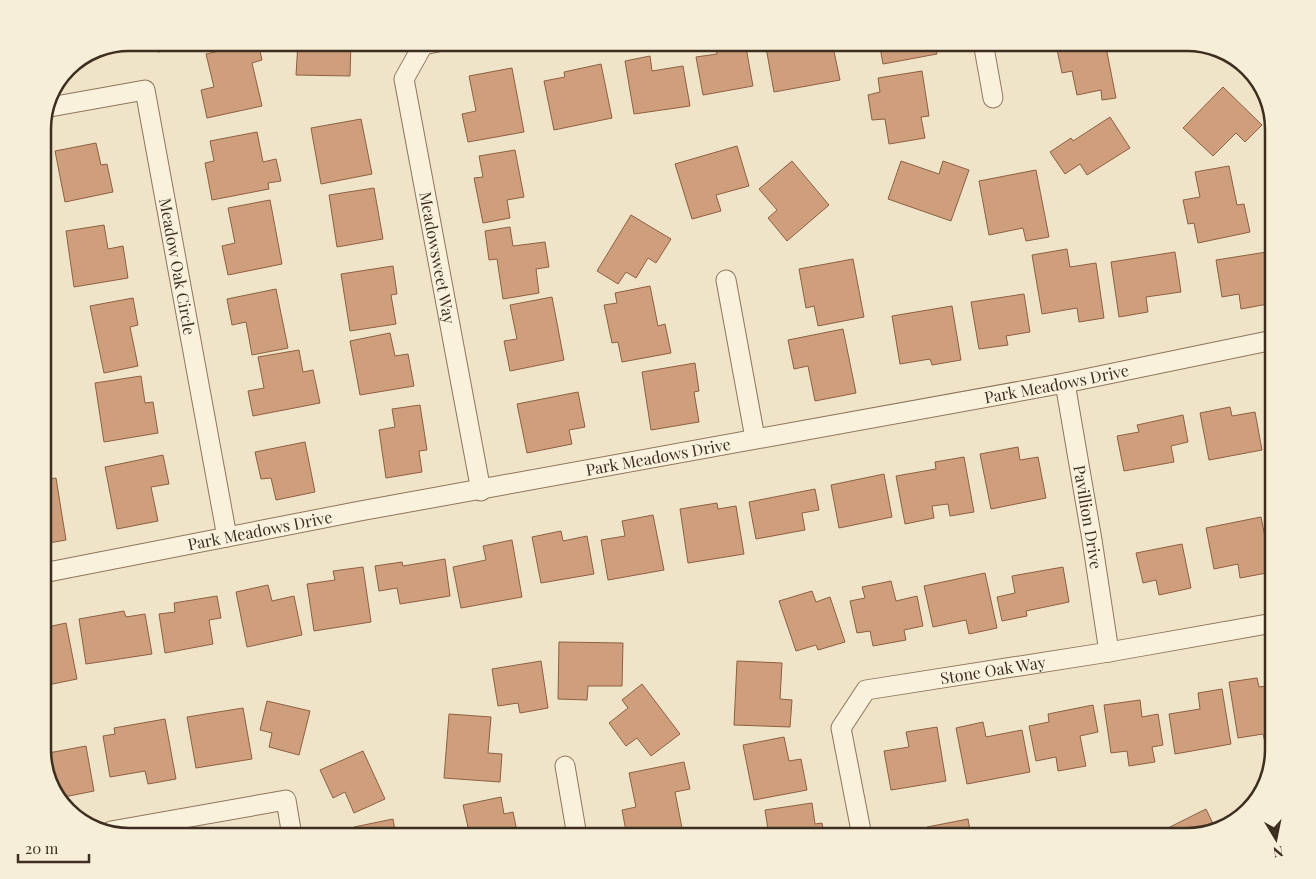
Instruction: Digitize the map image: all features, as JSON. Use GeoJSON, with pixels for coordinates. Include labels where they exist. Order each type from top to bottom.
{"type":"FeatureCollection","features":[{"type":"Feature","properties":{"kind":"street","name":"Meadowsweet Way"},"geometry":{"type":"LineString","coordinates":[[420,51],[404,79],[480,491]]}},
{"type":"Feature","properties":{"kind":"street"},"geometry":{"type":"LineString","coordinates":[[985,51],[993,98]]}},
{"type":"Feature","properties":{"kind":"street","name":"Meadow Oak Circle"},"geometry":{"type":"LineString","coordinates":[[55,106],[145,90],[227,537]]}},
{"type":"Feature","properties":{"kind":"street"},"geometry":{"type":"LineString","coordinates":[[726,280],[755,438]]}},
{"type":"Feature","properties":{"kind":"street","name":"Park Meadows Drive"},"geometry":{"type":"LineString","coordinates":[[51,571],[755,438],[1065,383],[1265,342]]}},
{"type":"Feature","properties":{"kind":"street","name":"Pavillion Drive"},"geometry":{"type":"LineString","coordinates":[[1065,383],[1109,652]]}},
{"type":"Feature","properties":{"kind":"street","name":"Stone Oak Way"},"geometry":{"type":"LineString","coordinates":[[860,828],[841,728],[866,690],[1109,652],[1265,625]]}},
{"type":"Feature","properties":{"kind":"street"},"geometry":{"type":"LineString","coordinates":[[565,766],[576,828]]}},
{"type":"Feature","properties":{"kind":"street"},"geometry":{"type":"LineString","coordinates":[[128,828],[286,800],[291,828]]}},
{"type":"Feature","properties":{"kind":"building"},"geometry":{"type":"Polygon","coordinates":[[[219,51],[260,51],[262,60],[252,63],[262,106],[207,118],[201,90],[214,87],[206,54],[219,51]]]}},
{"type":"Feature","properties":{"kind":"building"},"geometry":{"type":"Polygon","coordinates":[[[297,51],[351,51],[350,76],[296,75],[297,51]]]}},
{"type":"Feature","properties":{"kind":"building"},"geometry":{"type":"Polygon","coordinates":[[[716,51],[747,51],[753,86],[703,95],[696,57],[717,54],[716,51]]]}},
{"type":"Feature","properties":{"kind":"building"},"geometry":{"type":"Polygon","coordinates":[[[767,51],[834,51],[840,80],[774,92],[767,51]]]}},
{"type":"Feature","properties":{"kind":"building"},"geometry":{"type":"Polygon","coordinates":[[[881,51],[936,51],[937,54],[883,64],[881,51]]]}},
{"type":"Feature","properties":{"kind":"building"},"geometry":{"type":"Polygon","coordinates":[[[1057,51],[1107,51],[1116,98],[1102,100],[1101,90],[1077,95],[1072,71],[1062,73],[1057,51]]]}},
{"type":"Feature","properties":{"kind":"building"},"geometry":{"type":"Polygon","coordinates":[[[650,56],[652,71],[683,66],[690,106],[634,114],[625,61],[650,56]]]}},
{"type":"Feature","properties":{"kind":"building"},"geometry":{"type":"Polygon","coordinates":[[[601,64],[612,118],[554,130],[544,81],[565,77],[564,72],[601,64]]]}},
{"type":"Feature","properties":{"kind":"building"},"geometry":{"type":"Polygon","coordinates":[[[512,68],[524,132],[468,142],[462,114],[476,111],[469,76],[512,68]]]}},
{"type":"Feature","properties":{"kind":"building"},"geometry":{"type":"Polygon","coordinates":[[[922,71],[929,116],[921,117],[925,138],[889,144],[885,119],[872,120],[868,95],[880,92],[878,78],[922,71]]]}},
{"type":"Feature","properties":{"kind":"building"},"geometry":{"type":"Polygon","coordinates":[[[1223,87],[1262,125],[1245,142],[1236,133],[1213,156],[1183,128],[1223,87]]]}},
{"type":"Feature","properties":{"kind":"building"},"geometry":{"type":"Polygon","coordinates":[[[1110,117],[1130,148],[1087,175],[1080,164],[1065,174],[1050,152],[1071,138],[1073,141],[1110,117]]]}},
{"type":"Feature","properties":{"kind":"building"},"geometry":{"type":"Polygon","coordinates":[[[361,119],[372,174],[321,184],[311,128],[361,119]]]}},
{"type":"Feature","properties":{"kind":"building"},"geometry":{"type":"Polygon","coordinates":[[[257,132],[263,162],[276,159],[281,181],[268,183],[269,189],[212,200],[205,163],[214,161],[210,141],[257,132]]]}},
{"type":"Feature","properties":{"kind":"building"},"geometry":{"type":"Polygon","coordinates":[[[96,143],[101,165],[107,164],[113,192],[65,202],[55,151],[96,143]]]}},
{"type":"Feature","properties":{"kind":"building"},"geometry":{"type":"Polygon","coordinates":[[[737,146],[749,186],[716,195],[721,211],[692,219],[675,164],[737,146]]]}},
{"type":"Feature","properties":{"kind":"building"},"geometry":{"type":"Polygon","coordinates":[[[515,150],[524,197],[507,200],[510,218],[483,223],[474,178],[483,177],[479,156],[515,150]]]}},
{"type":"Feature","properties":{"kind":"building"},"geometry":{"type":"Polygon","coordinates":[[[792,161],[829,205],[787,241],[768,218],[777,210],[759,189],[792,161]]]}},
{"type":"Feature","properties":{"kind":"building"},"geometry":{"type":"Polygon","coordinates":[[[901,161],[939,174],[943,161],[969,170],[951,221],[888,199],[901,161]]]}},
{"type":"Feature","properties":{"kind":"building"},"geometry":{"type":"Polygon","coordinates":[[[1229,166],[1237,205],[1244,204],[1250,232],[1198,243],[1194,223],[1188,224],[1183,200],[1200,197],[1195,172],[1229,166]]]}},
{"type":"Feature","properties":{"kind":"building"},"geometry":{"type":"Polygon","coordinates":[[[1036,170],[1049,237],[1026,241],[1023,228],[989,235],[979,181],[1036,170]]]}},
{"type":"Feature","properties":{"kind":"building"},"geometry":{"type":"Polygon","coordinates":[[[374,188],[383,239],[337,247],[329,195],[374,188]]]}},
{"type":"Feature","properties":{"kind":"building"},"geometry":{"type":"Polygon","coordinates":[[[270,200],[282,264],[228,275],[222,246],[235,243],[228,208],[270,200]]]}},
{"type":"Feature","properties":{"kind":"building"},"geometry":{"type":"Polygon","coordinates":[[[631,215],[671,239],[656,263],[648,258],[636,278],[626,272],[618,284],[597,271],[631,215]]]}},
{"type":"Feature","properties":{"kind":"building"},"geometry":{"type":"Polygon","coordinates":[[[104,225],[108,249],[123,246],[128,278],[74,287],[66,231],[104,225]]]}},
{"type":"Feature","properties":{"kind":"building"},"geometry":{"type":"Polygon","coordinates":[[[510,227],[513,246],[545,242],[549,267],[536,269],[539,293],[503,299],[497,259],[489,260],[485,231],[510,227]]]}},
{"type":"Feature","properties":{"kind":"building"},"geometry":{"type":"Polygon","coordinates":[[[1067,249],[1070,267],[1096,263],[1104,318],[1079,322],[1077,308],[1042,314],[1032,255],[1067,249]]]}},
{"type":"Feature","properties":{"kind":"building"},"geometry":{"type":"Polygon","coordinates":[[[1175,252],[1181,292],[1146,297],[1148,312],[1119,317],[1111,262],[1175,252]]]}},
{"type":"Feature","properties":{"kind":"building"},"geometry":{"type":"Polygon","coordinates":[[[1265,252],[1265,304],[1241,309],[1239,294],[1222,297],[1216,260],[1265,252]]]}},
{"type":"Feature","properties":{"kind":"building"},"geometry":{"type":"Polygon","coordinates":[[[853,259],[864,317],[818,326],[814,306],[806,308],[799,269],[853,259]]]}},
{"type":"Feature","properties":{"kind":"building"},"geometry":{"type":"Polygon","coordinates":[[[393,266],[397,294],[391,295],[396,324],[350,331],[341,274],[393,266]]]}},
{"type":"Feature","properties":{"kind":"building"},"geometry":{"type":"Polygon","coordinates":[[[650,286],[658,326],[665,324],[671,353],[622,362],[618,342],[612,343],[604,305],[617,303],[615,293],[650,286]]]}},
{"type":"Feature","properties":{"kind":"building"},"geometry":{"type":"Polygon","coordinates":[[[276,289],[288,348],[252,355],[246,322],[232,325],[227,299],[276,289]]]}},
{"type":"Feature","properties":{"kind":"building"},"geometry":{"type":"Polygon","coordinates":[[[1024,294],[1030,332],[1006,336],[1008,345],[979,349],[971,302],[1024,294]]]}},
{"type":"Feature","properties":{"kind":"building"},"geometry":{"type":"Polygon","coordinates":[[[552,297],[564,360],[510,371],[504,341],[517,339],[510,305],[552,297]]]}},
{"type":"Feature","properties":{"kind":"building"},"geometry":{"type":"Polygon","coordinates":[[[133,298],[138,325],[130,327],[138,366],[104,373],[90,306],[133,298]]]}},
{"type":"Feature","properties":{"kind":"building"},"geometry":{"type":"Polygon","coordinates":[[[952,306],[961,360],[932,365],[930,359],[900,364],[892,316],[952,306]]]}},
{"type":"Feature","properties":{"kind":"building"},"geometry":{"type":"Polygon","coordinates":[[[843,329],[856,393],[815,401],[808,366],[794,369],[788,340],[843,329]]]}},
{"type":"Feature","properties":{"kind":"building"},"geometry":{"type":"Polygon","coordinates":[[[390,333],[395,356],[408,354],[414,386],[360,395],[350,341],[390,333]]]}},
{"type":"Feature","properties":{"kind":"building"},"geometry":{"type":"Polygon","coordinates":[[[299,350],[303,372],[313,370],[320,403],[253,416],[248,391],[264,388],[258,357],[299,350]]]}},
{"type":"Feature","properties":{"kind":"building"},"geometry":{"type":"Polygon","coordinates":[[[695,363],[699,391],[694,392],[699,422],[651,430],[642,372],[695,363]]]}},
{"type":"Feature","properties":{"kind":"building"},"geometry":{"type":"Polygon","coordinates":[[[141,376],[145,403],[153,402],[158,433],[104,442],[95,383],[141,376]]]}},
{"type":"Feature","properties":{"kind":"building"},"geometry":{"type":"Polygon","coordinates":[[[578,392],[585,427],[569,430],[572,444],[527,453],[517,404],[578,392]]]}},
{"type":"Feature","properties":{"kind":"building"},"geometry":{"type":"Polygon","coordinates":[[[420,405],[427,450],[419,451],[422,472],[386,478],[379,430],[395,427],[392,409],[420,405]]]}},
{"type":"Feature","properties":{"kind":"building"},"geometry":{"type":"Polygon","coordinates":[[[1230,407],[1232,416],[1255,412],[1262,450],[1209,460],[1200,413],[1230,407]]]}},
{"type":"Feature","properties":{"kind":"building"},"geometry":{"type":"Polygon","coordinates":[[[1183,415],[1188,442],[1171,446],[1174,462],[1124,471],[1117,436],[1139,432],[1137,425],[1183,415]]]}},
{"type":"Feature","properties":{"kind":"building"},"geometry":{"type":"Polygon","coordinates":[[[305,442],[315,492],[276,500],[271,478],[261,479],[255,452],[305,442]]]}},
{"type":"Feature","properties":{"kind":"building"},"geometry":{"type":"Polygon","coordinates":[[[1018,447],[1020,460],[1038,457],[1046,498],[991,509],[980,454],[1018,447]]]}},
{"type":"Feature","properties":{"kind":"building"},"geometry":{"type":"Polygon","coordinates":[[[163,455],[169,484],[151,487],[158,521],[117,529],[105,467],[163,455]]]}},
{"type":"Feature","properties":{"kind":"building"},"geometry":{"type":"Polygon","coordinates":[[[964,457],[974,512],[950,516],[948,504],[932,506],[934,518],[905,524],[896,476],[936,469],[935,462],[964,457]]]}},
{"type":"Feature","properties":{"kind":"building"},"geometry":{"type":"Polygon","coordinates":[[[884,474],[892,517],[839,528],[831,485],[884,474]]]}},
{"type":"Feature","properties":{"kind":"building"},"geometry":{"type":"Polygon","coordinates":[[[56,478],[66,540],[51,543],[51,479],[56,478]]]}},
{"type":"Feature","properties":{"kind":"building"},"geometry":{"type":"Polygon","coordinates":[[[815,489],[819,510],[802,513],[805,530],[756,539],[749,502],[815,489]]]}},
{"type":"Feature","properties":{"kind":"building"},"geometry":{"type":"Polygon","coordinates":[[[717,503],[718,509],[736,506],[744,554],[688,563],[680,509],[717,503]]]}},
{"type":"Feature","properties":{"kind":"building"},"geometry":{"type":"Polygon","coordinates":[[[653,515],[664,570],[608,580],[601,540],[625,536],[622,521],[653,515]]]}},
{"type":"Feature","properties":{"kind":"building"},"geometry":{"type":"Polygon","coordinates":[[[1261,517],[1265,537],[1265,573],[1240,578],[1238,564],[1214,569],[1206,528],[1261,517]]]}},
{"type":"Feature","properties":{"kind":"building"},"geometry":{"type":"Polygon","coordinates":[[[561,531],[563,541],[587,536],[594,574],[541,583],[532,537],[561,531]]]}},
{"type":"Feature","properties":{"kind":"building"},"geometry":{"type":"Polygon","coordinates":[[[512,540],[522,597],[461,608],[453,567],[486,560],[483,546],[512,540]]]}},
{"type":"Feature","properties":{"kind":"building"},"geometry":{"type":"Polygon","coordinates":[[[1182,544],[1191,588],[1159,595],[1156,580],[1143,583],[1136,553],[1182,544]]]}},
{"type":"Feature","properties":{"kind":"building"},"geometry":{"type":"Polygon","coordinates":[[[445,559],[450,596],[400,604],[397,588],[379,591],[375,566],[402,562],[403,566],[445,559]]]}},
{"type":"Feature","properties":{"kind":"building"},"geometry":{"type":"Polygon","coordinates":[[[363,567],[371,622],[314,631],[307,584],[335,580],[333,571],[363,567]]]}},
{"type":"Feature","properties":{"kind":"building"},"geometry":{"type":"Polygon","coordinates":[[[1063,567],[1069,602],[1026,611],[1027,616],[1002,621],[997,597],[1015,593],[1012,576],[1063,567]]]}},
{"type":"Feature","properties":{"kind":"building"},"geometry":{"type":"Polygon","coordinates":[[[985,573],[997,628],[969,634],[966,620],[933,627],[924,586],[985,573]]]}},
{"type":"Feature","properties":{"kind":"building"},"geometry":{"type":"Polygon","coordinates":[[[891,581],[896,601],[917,596],[923,626],[904,630],[906,640],[873,646],[870,631],[857,633],[850,601],[865,598],[862,587],[891,581]]]}},
{"type":"Feature","properties":{"kind":"building"},"geometry":{"type":"Polygon","coordinates":[[[268,585],[272,601],[294,596],[302,635],[247,647],[236,592],[268,585]]]}},
{"type":"Feature","properties":{"kind":"building"},"geometry":{"type":"Polygon","coordinates":[[[812,591],[816,602],[830,597],[845,642],[818,650],[816,645],[796,651],[779,601],[812,591]]]}},
{"type":"Feature","properties":{"kind":"building"},"geometry":{"type":"Polygon","coordinates":[[[217,596],[221,618],[209,620],[213,644],[165,653],[159,614],[175,612],[174,603],[217,596]]]}},
{"type":"Feature","properties":{"kind":"building"},"geometry":{"type":"Polygon","coordinates":[[[124,611],[126,617],[145,614],[152,654],[86,664],[79,619],[124,611]]]}},
{"type":"Feature","properties":{"kind":"building"},"geometry":{"type":"Polygon","coordinates":[[[66,623],[77,679],[51,684],[51,626],[66,623]]]}},
{"type":"Feature","properties":{"kind":"building"},"geometry":{"type":"Polygon","coordinates":[[[559,642],[623,643],[622,686],[588,686],[587,700],[558,699],[559,642]]]}},
{"type":"Feature","properties":{"kind":"building"},"geometry":{"type":"Polygon","coordinates":[[[541,661],[548,708],[520,713],[518,703],[498,706],[492,669],[541,661]]]}},
{"type":"Feature","properties":{"kind":"building"},"geometry":{"type":"Polygon","coordinates":[[[737,661],[782,663],[780,699],[792,700],[790,727],[734,725],[737,661]]]}},
{"type":"Feature","properties":{"kind":"building"},"geometry":{"type":"Polygon","coordinates":[[[1257,678],[1259,687],[1265,686],[1265,742],[1263,734],[1238,738],[1229,682],[1257,678]]]}},
{"type":"Feature","properties":{"kind":"building"},"geometry":{"type":"Polygon","coordinates":[[[642,684],[680,734],[651,756],[637,738],[626,746],[609,723],[628,708],[622,700],[642,684]]]}},
{"type":"Feature","properties":{"kind":"building"},"geometry":{"type":"Polygon","coordinates":[[[1222,689],[1231,744],[1175,754],[1169,714],[1200,709],[1198,693],[1222,689]]]}},
{"type":"Feature","properties":{"kind":"building"},"geometry":{"type":"Polygon","coordinates":[[[1140,700],[1142,717],[1158,714],[1163,745],[1152,747],[1155,762],[1129,766],[1127,751],[1111,753],[1104,705],[1140,700]]]}},
{"type":"Feature","properties":{"kind":"building"},"geometry":{"type":"Polygon","coordinates":[[[267,701],[310,711],[299,755],[269,747],[272,733],[260,730],[267,701]]]}},
{"type":"Feature","properties":{"kind":"building"},"geometry":{"type":"Polygon","coordinates":[[[1093,705],[1098,732],[1080,736],[1086,766],[1058,771],[1056,757],[1036,761],[1029,726],[1049,722],[1048,714],[1093,705]]]}},
{"type":"Feature","properties":{"kind":"building"},"geometry":{"type":"Polygon","coordinates":[[[243,708],[252,759],[196,768],[187,717],[243,708]]]}},
{"type":"Feature","properties":{"kind":"building"},"geometry":{"type":"Polygon","coordinates":[[[449,714],[491,717],[488,753],[502,754],[500,782],[444,778],[449,714]]]}},
{"type":"Feature","properties":{"kind":"building"},"geometry":{"type":"Polygon","coordinates":[[[165,719],[176,779],[148,784],[145,771],[110,777],[103,736],[115,734],[114,728],[165,719]]]}},
{"type":"Feature","properties":{"kind":"building"},"geometry":{"type":"Polygon","coordinates":[[[983,722],[986,737],[1022,730],[1030,772],[967,784],[956,728],[983,722]]]}},
{"type":"Feature","properties":{"kind":"building"},"geometry":{"type":"Polygon","coordinates":[[[937,727],[946,781],[891,790],[884,751],[909,747],[906,732],[937,727]]]}},
{"type":"Feature","properties":{"kind":"building"},"geometry":{"type":"Polygon","coordinates":[[[784,737],[789,761],[801,759],[807,790],[754,800],[743,745],[784,737]]]}},
{"type":"Feature","properties":{"kind":"building"},"geometry":{"type":"Polygon","coordinates":[[[86,746],[94,791],[67,796],[57,780],[51,753],[86,746]]]}},
{"type":"Feature","properties":{"kind":"building"},"geometry":{"type":"Polygon","coordinates":[[[363,751],[385,799],[354,813],[345,792],[333,798],[320,770],[363,751]]]}},
{"type":"Feature","properties":{"kind":"building"},"geometry":{"type":"Polygon","coordinates":[[[684,762],[690,789],[675,792],[682,828],[625,828],[622,810],[636,807],[629,773],[684,762]]]}},
{"type":"Feature","properties":{"kind":"building"},"geometry":{"type":"Polygon","coordinates":[[[501,797],[504,814],[513,812],[516,828],[468,828],[463,805],[501,797]]]}},
{"type":"Feature","properties":{"kind":"building"},"geometry":{"type":"Polygon","coordinates":[[[812,803],[815,824],[822,823],[823,828],[768,828],[765,810],[812,803]]]}},
{"type":"Feature","properties":{"kind":"building"},"geometry":{"type":"Polygon","coordinates":[[[1206,809],[1213,823],[1197,827],[1168,828],[1206,809]]]}},
{"type":"Feature","properties":{"kind":"building"},"geometry":{"type":"Polygon","coordinates":[[[393,819],[395,828],[354,828],[393,819]]]}},
{"type":"Feature","properties":{"kind":"building"},"geometry":{"type":"Polygon","coordinates":[[[968,819],[970,828],[927,828],[968,819]]]}}]}
